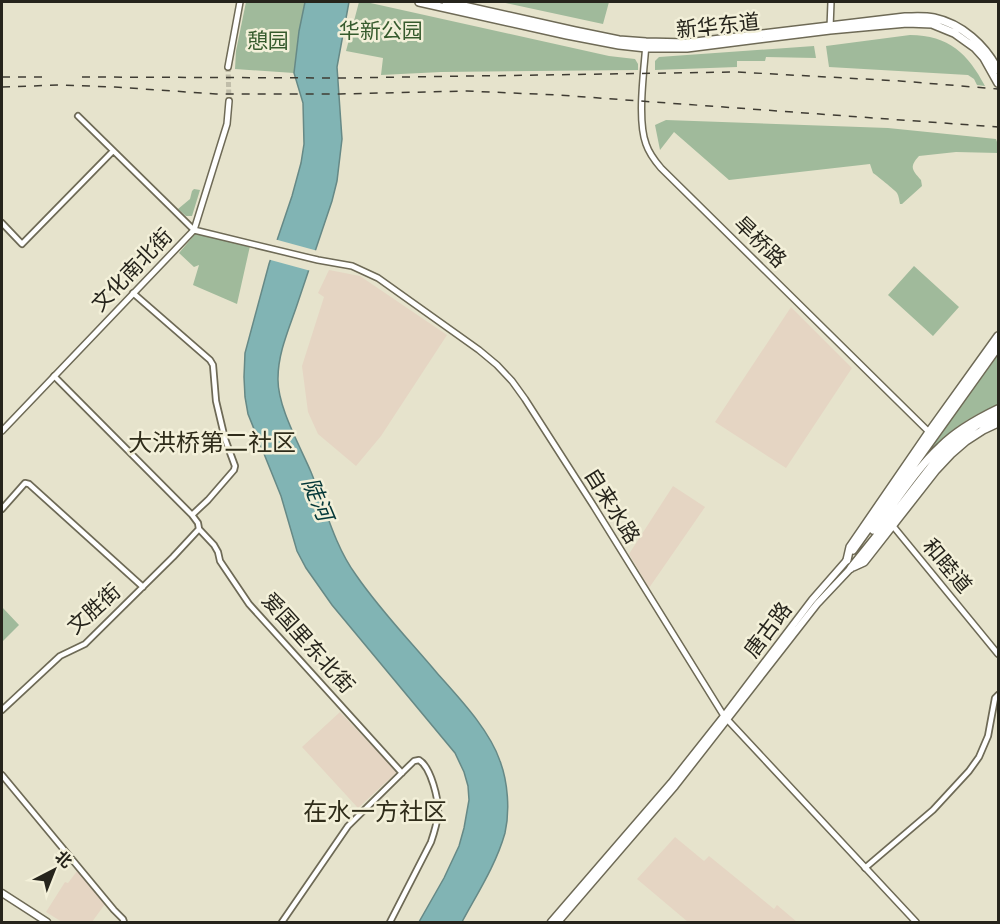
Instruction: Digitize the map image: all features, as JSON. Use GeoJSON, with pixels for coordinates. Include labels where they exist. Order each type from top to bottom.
{"type":"FeatureCollection","features":[{"type":"Feature","properties":{"kind":"main road","name":"新华东道"},"geometry":{"type":"LineString","coordinates":[[419,2],[620,45],[687,43],[830,28],[907,23],[932,24],[954,33],[975,48],[999,83]]}},
{"type":"Feature","properties":{"kind":"main road","name":"新华东道"},"geometry":{"type":"LineString","coordinates":[[446,2],[646,45]]}},
{"type":"Feature","properties":{"kind":"main road","name":"新华东道"},"geometry":{"type":"LineString","coordinates":[[830,28],[905,17],[934,18],[959,28],[972,37],[983,47],[999,70]]}},
{"type":"Feature","properties":{"kind":"main road"},"geometry":{"type":"LineString","coordinates":[[847,560],[850,547],[929,432],[999,336]]}},
{"type":"Feature","properties":{"kind":"main road","name":"唐古路"},"geometry":{"type":"LineString","coordinates":[[551,922],[726,718],[817,604],[850,568],[999,347]]}},
{"type":"Feature","properties":{"kind":"main road"},"geometry":{"type":"LineString","coordinates":[[847,560],[887,514],[939,447],[959,430],[999,409]]}},
{"type":"Feature","properties":{"kind":"main road","name":"唐古路"},"geometry":{"type":"LineString","coordinates":[[887,514],[951,445],[977,425],[999,416]]}},
{"type":"Feature","properties":{"kind":"main road"},"geometry":{"type":"LineString","coordinates":[[850,568],[864,562],[951,454],[983,430],[999,423]]}},
{"type":"Feature","properties":{"kind":"main road","name":"唐古路"},"geometry":{"type":"LineString","coordinates":[[558,922],[675,786],[812,600],[847,560]]}},
{"type":"Feature","properties":{"kind":"main road"},"geometry":{"type":"LineString","coordinates":[[2,893],[47,922]]}},
{"type":"Feature","properties":{"kind":"street"},"geometry":{"type":"LineString","coordinates":[[228,67],[240,2]]}},
{"type":"Feature","properties":{"kind":"street"},"geometry":{"type":"LineString","coordinates":[[830,28],[831,2]]}},
{"type":"Feature","properties":{"kind":"street","name":"旱桥路"},"geometry":{"type":"LineString","coordinates":[[646,45],[642,118],[645,142],[651,155],[661,168],[929,432]]}},
{"type":"Feature","properties":{"kind":"street","name":"文化南北街"},"geometry":{"type":"LineString","coordinates":[[2,431],[194,230],[227,124],[229,101]]}},
{"type":"Feature","properties":{"kind":"street"},"geometry":{"type":"LineString","coordinates":[[78,116],[194,230]]}},
{"type":"Feature","properties":{"kind":"street"},"geometry":{"type":"LineString","coordinates":[[2,223],[22,244],[113,151]]}},
{"type":"Feature","properties":{"kind":"street","name":"自来水路"},"geometry":{"type":"LineString","coordinates":[[194,230],[351,266],[378,278],[497,365],[525,399],[726,718],[916,922]]}},
{"type":"Feature","properties":{"kind":"street"},"geometry":{"type":"LineString","coordinates":[[133,293],[213,364],[216,401],[225,439],[236,466],[208,500],[192,515]]}},
{"type":"Feature","properties":{"kind":"street","name":"爱国里东北街"},"geometry":{"type":"LineString","coordinates":[[54,376],[192,515],[214,545],[220,561],[249,604],[402,773]]}},
{"type":"Feature","properties":{"kind":"street"},"geometry":{"type":"LineString","coordinates":[[2,509],[25,483],[29,484],[143,587]]}},
{"type":"Feature","properties":{"kind":"street","name":"文胜街"},"geometry":{"type":"LineString","coordinates":[[2,710],[60,656],[85,644],[173,557],[199,526]]}},
{"type":"Feature","properties":{"kind":"street","name":"和睦道"},"geometry":{"type":"LineString","coordinates":[[893,526],[999,654]]}},
{"type":"Feature","properties":{"kind":"street"},"geometry":{"type":"LineString","coordinates":[[865,868],[933,810],[980,757],[988,736],[995,698],[999,695]]}},
{"type":"Feature","properties":{"kind":"street"},"geometry":{"type":"LineString","coordinates":[[282,922],[348,826],[402,773],[419,760],[423,762],[436,796],[438,812],[435,830],[390,922]]}},
{"type":"Feature","properties":{"kind":"street"},"geometry":{"type":"LineString","coordinates":[[2,775],[123,919],[123,922]]}},
{"type":"Feature","properties":{"kind":"shaded area"},"geometry":{"type":"Polygon","coordinates":[[[329,270],[360,276],[447,335],[381,436],[356,466],[318,434],[308,412],[302,366],[324,297],[318,293],[329,270]]]}},
{"type":"Feature","properties":{"kind":"shaded area"},"geometry":{"type":"Polygon","coordinates":[[[791,307],[852,368],[786,468],[715,422],[791,307]]]}},
{"type":"Feature","properties":{"kind":"shaded area"},"geometry":{"type":"Polygon","coordinates":[[[673,486],[705,507],[649,588],[629,554],[673,486]]]}},
{"type":"Feature","properties":{"kind":"shaded area"},"geometry":{"type":"Polygon","coordinates":[[[340,712],[397,772],[358,808],[302,747],[340,712]]]}},
{"type":"Feature","properties":{"kind":"shaded area"},"geometry":{"type":"Polygon","coordinates":[[[675,837],[704,861],[709,856],[774,909],[777,905],[797,922],[688,922],[637,879],[675,837]]]}},
{"type":"Feature","properties":{"kind":"shaded area"},"geometry":{"type":"Polygon","coordinates":[[[77,871],[105,904],[92,922],[62,922],[46,912],[65,882],[68,883],[77,871]]]}},
{"type":"Feature","properties":{"kind":"green space","name":"憩园"},"geometry":{"type":"Polygon","coordinates":[[[246,2],[305,2],[294,73],[235,69],[236,51],[246,2]]]}},
{"type":"Feature","properties":{"kind":"green space","name":"华新公园"},"geometry":{"type":"Polygon","coordinates":[[[359,2],[609,56],[635,59],[638,70],[441,72],[381,75],[383,58],[346,51],[359,2]]]}},
{"type":"Feature","properties":{"kind":"green space"},"geometry":{"type":"Polygon","coordinates":[[[501,2],[609,2],[603,24],[501,2]]]}},
{"type":"Feature","properties":{"kind":"green space"},"geometry":{"type":"Polygon","coordinates":[[[910,35],[936,38],[956,48],[972,65],[985,86],[977,85],[968,75],[829,67],[826,46],[910,35]]]}},
{"type":"Feature","properties":{"kind":"green space"},"geometry":{"type":"Polygon","coordinates":[[[814,46],[816,58],[766,57],[765,61],[737,61],[737,67],[655,70],[655,61],[659,57],[814,46]]]}},
{"type":"Feature","properties":{"kind":"green space"},"geometry":{"type":"Polygon","coordinates":[[[666,120],[888,128],[996,139],[998,153],[956,152],[919,156],[913,168],[922,186],[900,204],[897,193],[873,173],[870,164],[729,180],[674,132],[660,150],[655,125],[666,120]]]}},
{"type":"Feature","properties":{"kind":"green space"},"geometry":{"type":"Polygon","coordinates":[[[194,189],[200,190],[192,216],[186,216],[178,209],[190,199],[194,189]]]}},
{"type":"Feature","properties":{"kind":"green space"},"geometry":{"type":"Polygon","coordinates":[[[196,233],[250,246],[237,304],[193,285],[199,265],[194,267],[179,253],[196,233]]]}},
{"type":"Feature","properties":{"kind":"green space"},"geometry":{"type":"Polygon","coordinates":[[[914,266],[959,307],[933,336],[888,295],[914,266]]]}},
{"type":"Feature","properties":{"kind":"green space"},"geometry":{"type":"Polygon","coordinates":[[[998,355],[998,405],[958,426],[924,457],[998,355]]]}},
{"type":"Feature","properties":{"kind":"green space"},"geometry":{"type":"Polygon","coordinates":[[[2,607],[19,625],[2,642],[2,607]]]}},
{"type":"Feature","properties":{"kind":"water","name":"陡河"},"geometry":{"type":"Polygon","coordinates":[[[305,2],[349,2],[337,67],[342,139],[332,201],[282,351],[278,369],[281,401],[348,563],[385,613],[473,714],[489,737],[500,761],[507,797],[505,833],[491,868],[462,922],[419,922],[459,846],[469,800],[464,772],[455,753],[332,605],[306,568],[297,551],[281,496],[248,414],[245,397],[245,353],[269,264],[292,196],[304,144],[303,103],[294,73],[305,2]]]}},
{"type":"Feature","properties":{"kind":"pier"},"geometry":{"type":"Polygon","coordinates":[[[274,239],[318,251],[311,271],[267,259],[274,239]]]}},
{"type":"Feature","properties":{"kind":"tunnel"},"geometry":{"type":"LineString","coordinates":[[228,67],[229,101]]}},
{"type":"Feature","properties":{"kind":"railway"},"geometry":{"type":"LineString","coordinates":[[82,77],[342,78],[737,72],[998,89]]}},
{"type":"Feature","properties":{"kind":"railway"},"geometry":{"type":"LineString","coordinates":[[2,77],[46,77]]}},
{"type":"Feature","properties":{"kind":"railway"},"geometry":{"type":"LineString","coordinates":[[2,87],[59,85],[216,94],[467,91],[558,95],[998,127]]}},
{"type":"Feature","properties":{"kind":"district","name":"大洪桥第二社区"},"geometry":{"type":"Point","coordinates":[212,443]}},
{"type":"Feature","properties":{"kind":"district","name":"在水一方社区"},"geometry":{"type":"Point","coordinates":[375,812]}}]}
